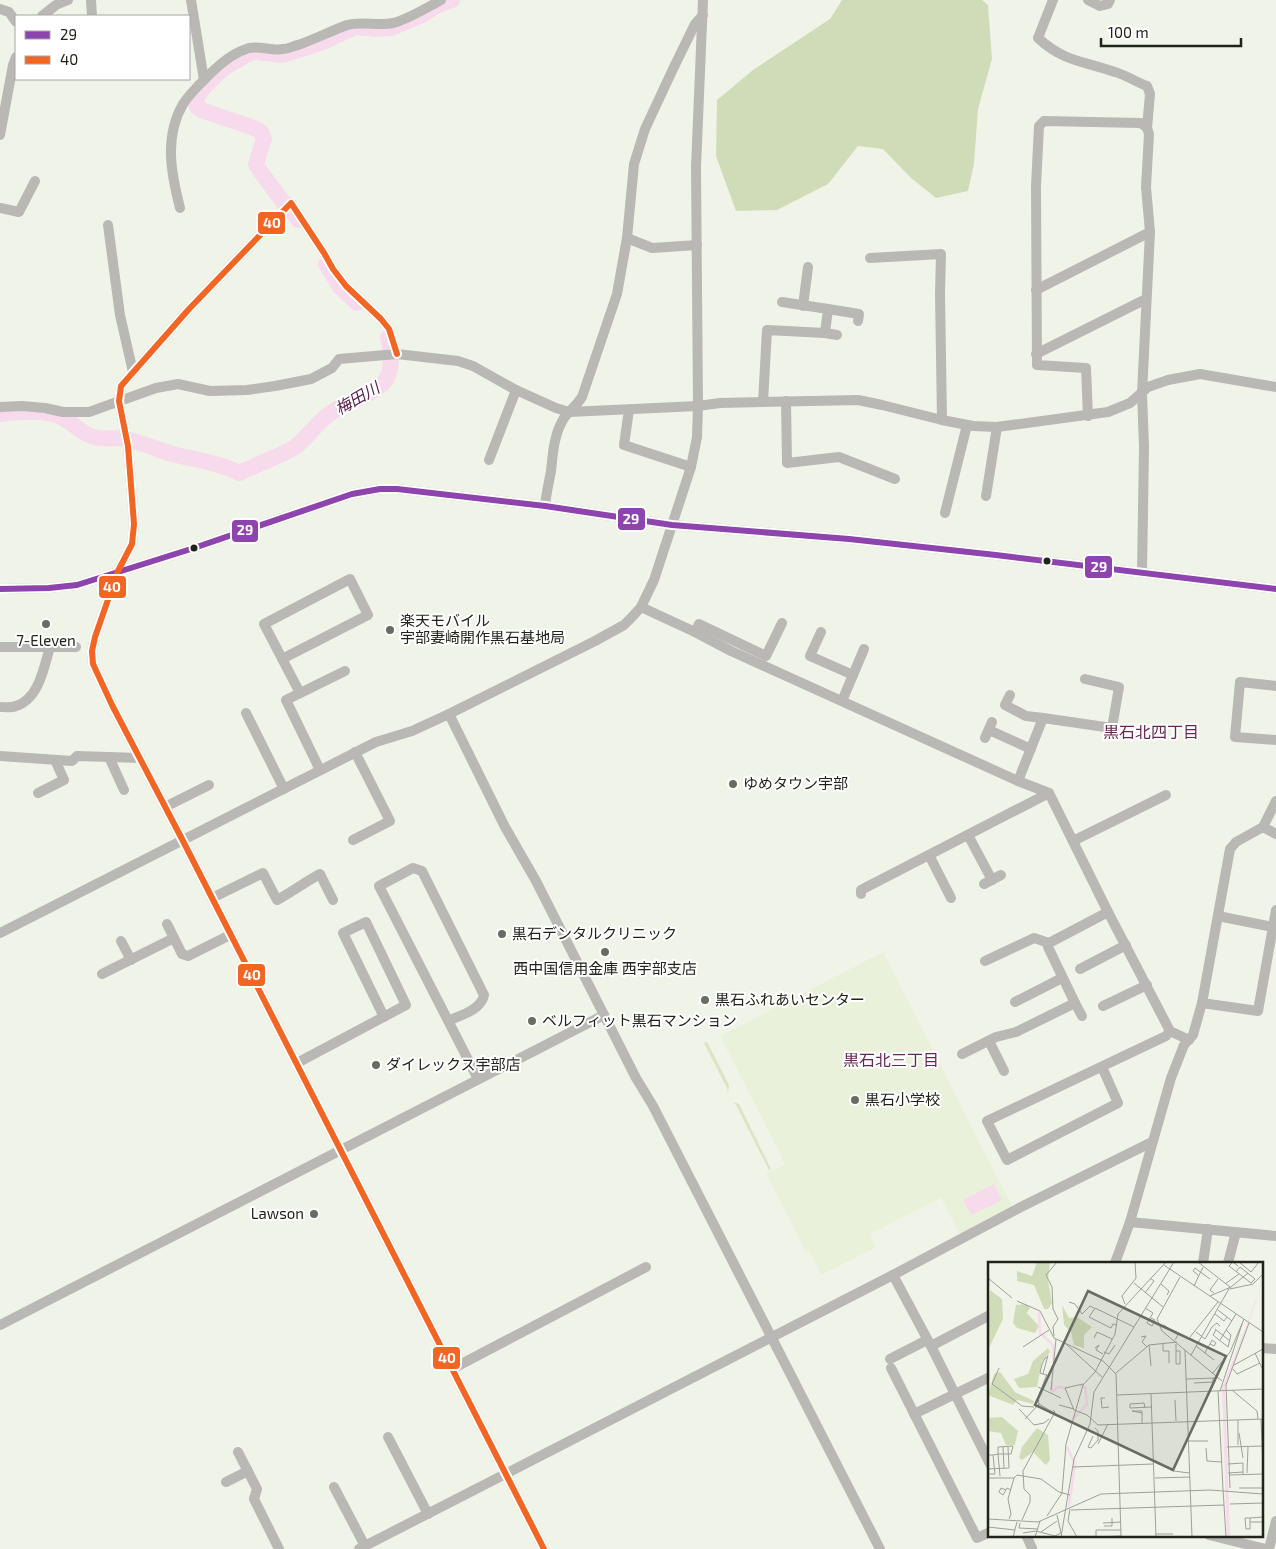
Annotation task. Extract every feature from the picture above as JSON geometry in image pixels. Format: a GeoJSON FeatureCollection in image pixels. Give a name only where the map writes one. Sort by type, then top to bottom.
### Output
{"type":"FeatureCollection","features":[{"type":"Feature","properties":{"kind":"street"},"geometry":{"type":"LineString","coordinates":[[43,15],[56,5],[68,0]]}},
{"type":"Feature","properties":{"kind":"street"},"geometry":{"type":"LineString","coordinates":[[91,0],[92,15]]}},
{"type":"Feature","properties":{"kind":"street"},"geometry":{"type":"LineString","coordinates":[[191,0],[204,80]]}},
{"type":"Feature","properties":{"kind":"street"},"geometry":{"type":"LineString","coordinates":[[180,208],[171,170],[171,141],[175,123],[183,104],[204,80],[225,61],[247,49],[260,47],[283,50],[358,23],[394,23],[424,10],[441,0]]}},
{"type":"Feature","properties":{"kind":"street"},"geometry":{"type":"LineString","coordinates":[[0,933],[376,742],[412,731],[449,714],[615,630],[624,625],[641,607],[654,580],[691,467],[697,437],[696,167],[702,0]]}},
{"type":"Feature","properties":{"kind":"street"},"geometry":{"type":"LineString","coordinates":[[1053,0],[1038,38],[1047,47],[1066,57],[1117,72],[1147,86],[1150,94],[1147,128],[1146,188],[1150,232],[1142,393],[1144,447],[1142,573]]}},
{"type":"Feature","properties":{"kind":"street"},"geometry":{"type":"LineString","coordinates":[[1088,0],[1100,6],[1108,4],[1110,0]]}},
{"type":"Feature","properties":{"kind":"street"},"geometry":{"type":"LineString","coordinates":[[0,9],[9,12],[15,21]]}},
{"type":"Feature","properties":{"kind":"street"},"geometry":{"type":"LineString","coordinates":[[545,506],[551,472],[552,449],[565,417],[582,397],[617,294],[627,238],[634,164],[645,129],[684,45],[702,15]]}},
{"type":"Feature","properties":{"kind":"street"},"geometry":{"type":"LineString","coordinates":[[0,135],[15,60]]}},
{"type":"Feature","properties":{"kind":"street"},"geometry":{"type":"LineString","coordinates":[[1088,416],[1086,368],[1037,365],[1036,186],[1039,126],[1044,121],[1141,123],[1147,128]]}},
{"type":"Feature","properties":{"kind":"street"},"geometry":{"type":"LineString","coordinates":[[0,208],[19,212],[35,181]]}},
{"type":"Feature","properties":{"kind":"street"},"geometry":{"type":"LineString","coordinates":[[392,354],[389,329],[346,286],[324,253],[288,206],[189,309],[121,386],[119,401],[127,441],[134,524],[132,544],[118,571],[95,637],[92,651],[93,664],[544,1549]]}},
{"type":"Feature","properties":{"kind":"street"},"geometry":{"type":"LineString","coordinates":[[108,225],[120,315],[133,372]]}},
{"type":"Feature","properties":{"kind":"street"},"geometry":{"type":"LineString","coordinates":[[1036,290],[1150,232]]}},
{"type":"Feature","properties":{"kind":"street"},"geometry":{"type":"LineString","coordinates":[[627,238],[652,248],[697,245]]}},
{"type":"Feature","properties":{"kind":"street"},"geometry":{"type":"LineString","coordinates":[[870,258],[941,254],[942,420]]}},
{"type":"Feature","properties":{"kind":"street"},"geometry":{"type":"LineString","coordinates":[[802,306],[808,267]]}},
{"type":"Feature","properties":{"kind":"street"},"geometry":{"type":"LineString","coordinates":[[1036,354],[1146,299]]}},
{"type":"Feature","properties":{"kind":"street"},"geometry":{"type":"LineString","coordinates":[[782,302],[859,314],[858,321]]}},
{"type":"Feature","properties":{"kind":"street"},"geometry":{"type":"LineString","coordinates":[[826,334],[828,309]]}},
{"type":"Feature","properties":{"kind":"street"},"geometry":{"type":"LineString","coordinates":[[763,402],[767,330],[836,334]]}},
{"type":"Feature","properties":{"kind":"street"},"geometry":{"type":"LineString","coordinates":[[0,407],[22,406],[63,412],[89,412],[156,388],[178,384],[210,391],[247,390],[275,386],[311,379],[332,368],[339,359],[392,354],[458,361],[473,366],[516,390],[556,408],[570,412],[698,406],[720,403],[858,400],[967,425],[997,427],[1108,412],[1130,403],[1148,388],[1168,380],[1200,374],[1276,387]]}},
{"type":"Feature","properties":{"kind":"street"},"geometry":{"type":"LineString","coordinates":[[490,460],[516,390]]}},
{"type":"Feature","properties":{"kind":"street"},"geometry":{"type":"LineString","coordinates":[[786,401],[787,463],[838,457],[895,479]]}},
{"type":"Feature","properties":{"kind":"street"},"geometry":{"type":"LineString","coordinates":[[629,410],[624,445],[691,467]]}},
{"type":"Feature","properties":{"kind":"street"},"geometry":{"type":"LineString","coordinates":[[945,513],[967,425]]}},
{"type":"Feature","properties":{"kind":"street"},"geometry":{"type":"LineString","coordinates":[[986,496],[997,427]]}},
{"type":"Feature","properties":{"kind":"street"},"geometry":{"type":"LineString","coordinates":[[0,589],[71,586],[191,549],[352,494],[380,489],[397,489],[545,506],[672,525],[850,539],[1276,589]]}},
{"type":"Feature","properties":{"kind":"street"},"geometry":{"type":"LineString","coordinates":[[282,659],[368,615],[350,580],[264,624],[282,659],[300,693]]}},
{"type":"Feature","properties":{"kind":"street"},"geometry":{"type":"LineString","coordinates":[[641,607],[731,651],[1018,781],[1049,793],[1170,1031],[1189,1040]]}},
{"type":"Feature","properties":{"kind":"street"},"geometry":{"type":"LineString","coordinates":[[695,632],[700,624],[766,656],[782,623]]}},
{"type":"Feature","properties":{"kind":"street"},"geometry":{"type":"LineString","coordinates":[[821,632],[810,656],[853,675]]}},
{"type":"Feature","properties":{"kind":"street"},"geometry":{"type":"LineString","coordinates":[[0,647],[76,647]]}},
{"type":"Feature","properties":{"kind":"street"},"geometry":{"type":"LineString","coordinates":[[0,707],[14,707],[22,704],[32,696],[39,682],[50,647]]}},
{"type":"Feature","properties":{"kind":"street"},"geometry":{"type":"LineString","coordinates":[[842,701],[864,649]]}},
{"type":"Feature","properties":{"kind":"street"},"geometry":{"type":"LineString","coordinates":[[320,770],[286,700],[345,671]]}},
{"type":"Feature","properties":{"kind":"street"},"geometry":{"type":"LineString","coordinates":[[1010,695],[1005,705],[1026,716],[1112,728],[1118,687],[1085,679]]}},
{"type":"Feature","properties":{"kind":"street"},"geometry":{"type":"LineString","coordinates":[[1276,686],[1240,682],[1236,737],[1276,740]]}},
{"type":"Feature","properties":{"kind":"street"},"geometry":{"type":"LineString","coordinates":[[246,713],[284,789]]}},
{"type":"Feature","properties":{"kind":"street"},"geometry":{"type":"LineString","coordinates":[[449,714],[505,827],[536,881],[636,1078],[653,1106],[880,1549]]}},
{"type":"Feature","properties":{"kind":"street"},"geometry":{"type":"LineString","coordinates":[[1018,781],[1043,718]]}},
{"type":"Feature","properties":{"kind":"street"},"geometry":{"type":"LineString","coordinates":[[988,730],[1031,749]]}},
{"type":"Feature","properties":{"kind":"street"},"geometry":{"type":"LineString","coordinates":[[353,840],[390,822],[356,752]]}},
{"type":"Feature","properties":{"kind":"street"},"geometry":{"type":"LineString","coordinates":[[0,756],[72,761],[77,756],[140,758]]}},
{"type":"Feature","properties":{"kind":"street"},"geometry":{"type":"LineString","coordinates":[[109,757],[124,790]]}},
{"type":"Feature","properties":{"kind":"street"},"geometry":{"type":"LineString","coordinates":[[38,793],[64,780],[55,760]]}},
{"type":"Feature","properties":{"kind":"street"},"geometry":{"type":"LineString","coordinates":[[165,807],[209,784]]}},
{"type":"Feature","properties":{"kind":"street"},"geometry":{"type":"LineString","coordinates":[[860,894],[861,890],[1049,793]]}},
{"type":"Feature","properties":{"kind":"street"},"geometry":{"type":"LineString","coordinates":[[1073,841],[1166,795]]}},
{"type":"Feature","properties":{"kind":"street"},"geometry":{"type":"LineString","coordinates":[[1115,1262],[1130,1222],[1171,1078],[1184,1045],[1193,1035],[1202,1003],[1230,849],[1236,842],[1263,827],[1276,801]]}},
{"type":"Feature","properties":{"kind":"street"},"geometry":{"type":"LineString","coordinates":[[1263,827],[1276,834]]}},
{"type":"Feature","properties":{"kind":"street"},"geometry":{"type":"LineString","coordinates":[[968,835],[993,880]]}},
{"type":"Feature","properties":{"kind":"street"},"geometry":{"type":"LineString","coordinates":[[929,855],[951,898]]}},
{"type":"Feature","properties":{"kind":"street"},"geometry":{"type":"LineString","coordinates":[[448,1021],[477,1007],[483,1002],[484,995],[422,871],[413,868],[379,886],[448,1021],[478,1079]]}},
{"type":"Feature","properties":{"kind":"street"},"geometry":{"type":"LineString","coordinates":[[212,898],[263,873],[277,900],[320,874],[333,900]]}},
{"type":"Feature","properties":{"kind":"street"},"geometry":{"type":"LineString","coordinates":[[1202,1003],[1258,1011],[1276,910]]}},
{"type":"Feature","properties":{"kind":"street"},"geometry":{"type":"LineString","coordinates":[[985,962],[1034,938],[1049,943],[1108,912]]}},
{"type":"Feature","properties":{"kind":"street"},"geometry":{"type":"LineString","coordinates":[[1218,916],[1273,927]]}},
{"type":"Feature","properties":{"kind":"street"},"geometry":{"type":"LineString","coordinates":[[297,1063],[384,1017],[406,1005],[366,922],[343,933],[384,1017]]}},
{"type":"Feature","properties":{"kind":"street"},"geometry":{"type":"LineString","coordinates":[[167,924],[182,954],[188,956],[230,934]]}},
{"type":"Feature","properties":{"kind":"street"},"geometry":{"type":"LineString","coordinates":[[102,974],[174,938]]}},
{"type":"Feature","properties":{"kind":"street"},"geometry":{"type":"LineString","coordinates":[[121,941],[131,960]]}},
{"type":"Feature","properties":{"kind":"street"},"geometry":{"type":"LineString","coordinates":[[1049,943],[1048,947],[1062,978],[1082,1016]]}},
{"type":"Feature","properties":{"kind":"street"},"geometry":{"type":"LineString","coordinates":[[1080,968],[1126,945]]}},
{"type":"Feature","properties":{"kind":"street"},"geometry":{"type":"LineString","coordinates":[[1015,1002],[1062,978]]}},
{"type":"Feature","properties":{"kind":"street"},"geometry":{"type":"LineString","coordinates":[[1103,1006],[1147,985]]}},
{"type":"Feature","properties":{"kind":"street"},"geometry":{"type":"LineString","coordinates":[[962,1054],[996,1037],[1016,1032],[1076,1003]]}},
{"type":"Feature","properties":{"kind":"street"},"geometry":{"type":"LineString","coordinates":[[0,1325],[604,1015]]}},
{"type":"Feature","properties":{"kind":"street"},"geometry":{"type":"LineString","coordinates":[[1102,1067],[1118,1103],[1007,1160],[987,1121],[1166,1036],[1170,1031]]}},
{"type":"Feature","properties":{"kind":"street"},"geometry":{"type":"LineString","coordinates":[[989,1041],[1004,1071]]}},
{"type":"Feature","properties":{"kind":"street"},"geometry":{"type":"LineString","coordinates":[[334,1487],[362,1547],[894,1275],[1021,1207],[1152,1142]]}},
{"type":"Feature","properties":{"kind":"street"},"geometry":{"type":"LineString","coordinates":[[1130,1222],[1276,1236]]}},
{"type":"Feature","properties":{"kind":"street"},"geometry":{"type":"LineString","coordinates":[[1203,1262],[1208,1229]]}},
{"type":"Feature","properties":{"kind":"street"},"geometry":{"type":"LineString","coordinates":[[1228,1262],[1236,1232]]}},
{"type":"Feature","properties":{"kind":"street"},"geometry":{"type":"LineString","coordinates":[[452,1369],[646,1267]]}},
{"type":"Feature","properties":{"kind":"street"},"geometry":{"type":"LineString","coordinates":[[894,1275],[988,1460]]}},
{"type":"Feature","properties":{"kind":"street"},"geometry":{"type":"LineString","coordinates":[[988,1316],[891,1363],[914,1414],[978,1538],[988,1533]]}},
{"type":"Feature","properties":{"kind":"street"},"geometry":{"type":"LineString","coordinates":[[914,1414],[988,1378]]}},
{"type":"Feature","properties":{"kind":"street"},"geometry":{"type":"LineString","coordinates":[[388,1437],[428,1514]]}},
{"type":"Feature","properties":{"kind":"street"},"geometry":{"type":"LineString","coordinates":[[238,1452],[257,1489],[254,1499],[280,1549]]}},
{"type":"Feature","properties":{"kind":"street"},"geometry":{"type":"LineString","coordinates":[[226,1482],[248,1471]]}},
{"type":"Feature","properties":{"kind":"street"},"geometry":{"type":"LineString","coordinates":[[1213,1536],[1268,1549],[1276,1521]]}},
{"type":"Feature","properties":{"kind":"street"},"geometry":{"type":"LineString","coordinates":[[1026,1536],[1032,1548]]}},
{"type":"Feature","properties":{"kind":"street"},"geometry":{"type":"LineString","coordinates":[[1032,1548],[1036,1536]]}},
{"type":"Feature","properties":{"kind":"shaded area"},"geometry":{"type":"Polygon","coordinates":[[[842,0],[982,0],[988,5],[992,59],[978,109],[974,164],[968,191],[936,198],[911,178],[883,149],[858,146],[828,184],[777,210],[736,211],[716,156],[717,100],[753,70],[830,19],[842,0]]]}},
{"type":"Feature","properties":{"kind":"shaded area","name":"黒石小学校"},"geometry":{"type":"Polygon","coordinates":[[[883,952],[1013,1208],[960,1236],[941,1198],[870,1234],[876,1247],[821,1275],[809,1251],[806,1252],[766,1174],[785,1164],[720,1036],[883,952]]]}},
{"type":"Feature","properties":{"kind":"shaded area"},"geometry":{"type":"Polygon","coordinates":[[[707,1042],[729,1085],[728,1093],[704,1043],[707,1042]]]}},
{"type":"Feature","properties":{"kind":"shaded area"},"geometry":{"type":"Polygon","coordinates":[[[733,1102],[739,1104],[771,1169],[769,1170],[733,1102]]]}},
{"type":"Feature","properties":{"kind":"shaded area"},"geometry":{"type":"Polygon","coordinates":[[[994,1184],[1002,1200],[971,1215],[963,1200],[994,1184]]]}},
{"type":"Feature","properties":{"kind":"waterway","name":"梅田川"},"geometry":{"type":"LineString","coordinates":[[298,220],[256,164],[264,139],[261,132],[197,107],[195,101],[203,88],[224,68],[248,54],[256,52],[282,55],[323,42],[355,27],[391,28],[452,0]]}},
{"type":"Feature","properties":{"kind":"waterway","name":"梅田川"},"geometry":{"type":"LineString","coordinates":[[326,264],[340,287],[357,303]]}},
{"type":"Feature","properties":{"kind":"waterway","name":"梅田川"},"geometry":{"type":"LineString","coordinates":[[0,414],[15,412],[54,414],[94,437],[131,440],[172,454],[223,466],[239,473],[295,447],[334,410],[372,392],[384,382],[389,373],[391,361],[388,338]]}},
{"type":"Feature","properties":{"kind":"transit line","name":"40"},"geometry":{"type":"LineString","coordinates":[[397,354],[389,329],[346,286],[291,203],[189,309],[121,386],[119,401],[128,446],[134,524],[132,544],[118,571],[95,637],[92,651],[93,664],[112,705],[544,1549]]}},
{"type":"Feature","properties":{"kind":"transit line","name":"29"},"geometry":{"type":"LineString","coordinates":[[0,589],[49,588],[77,585],[191,549],[352,494],[380,489],[397,489],[545,506],[672,525],[849,539],[1276,589]]}},
{"type":"Feature","properties":{"kind":"place","name":"7-Eleven"},"geometry":{"type":"Point","coordinates":[46,624]}},
{"type":"Feature","properties":{"kind":"place","name":"楽天モバイル 宇部妻崎開作黒石基地局"},"geometry":{"type":"Point","coordinates":[390,630]}},
{"type":"Feature","properties":{"kind":"place","name":"ゆめタウン宇部"},"geometry":{"type":"Point","coordinates":[733,784]}},
{"type":"Feature","properties":{"kind":"place","name":"黒石デンタルクリニック"},"geometry":{"type":"Point","coordinates":[502,934]}},
{"type":"Feature","properties":{"kind":"place","name":"西中国信用金庫 西宇部支店"},"geometry":{"type":"Point","coordinates":[605,952]}},
{"type":"Feature","properties":{"kind":"place","name":"黒石ふれあいセンター"},"geometry":{"type":"Point","coordinates":[705,1000]}},
{"type":"Feature","properties":{"kind":"place","name":"ベルフィット黒石マンション"},"geometry":{"type":"Point","coordinates":[532,1021]}},
{"type":"Feature","properties":{"kind":"place","name":"ダイレックス宇部店"},"geometry":{"type":"Point","coordinates":[376,1065]}},
{"type":"Feature","properties":{"kind":"place","name":"黒石小学校"},"geometry":{"type":"Point","coordinates":[855,1100]}},
{"type":"Feature","properties":{"kind":"place","name":"Lawson"},"geometry":{"type":"Point","coordinates":[314,1214]}},
{"type":"Feature","properties":{"kind":"district","name":"黒石北四丁目"},"geometry":{"type":"Point","coordinates":[1151,732]}},
{"type":"Feature","properties":{"kind":"district","name":"黒石北三丁目"},"geometry":{"type":"Point","coordinates":[891,1060]}}]}
